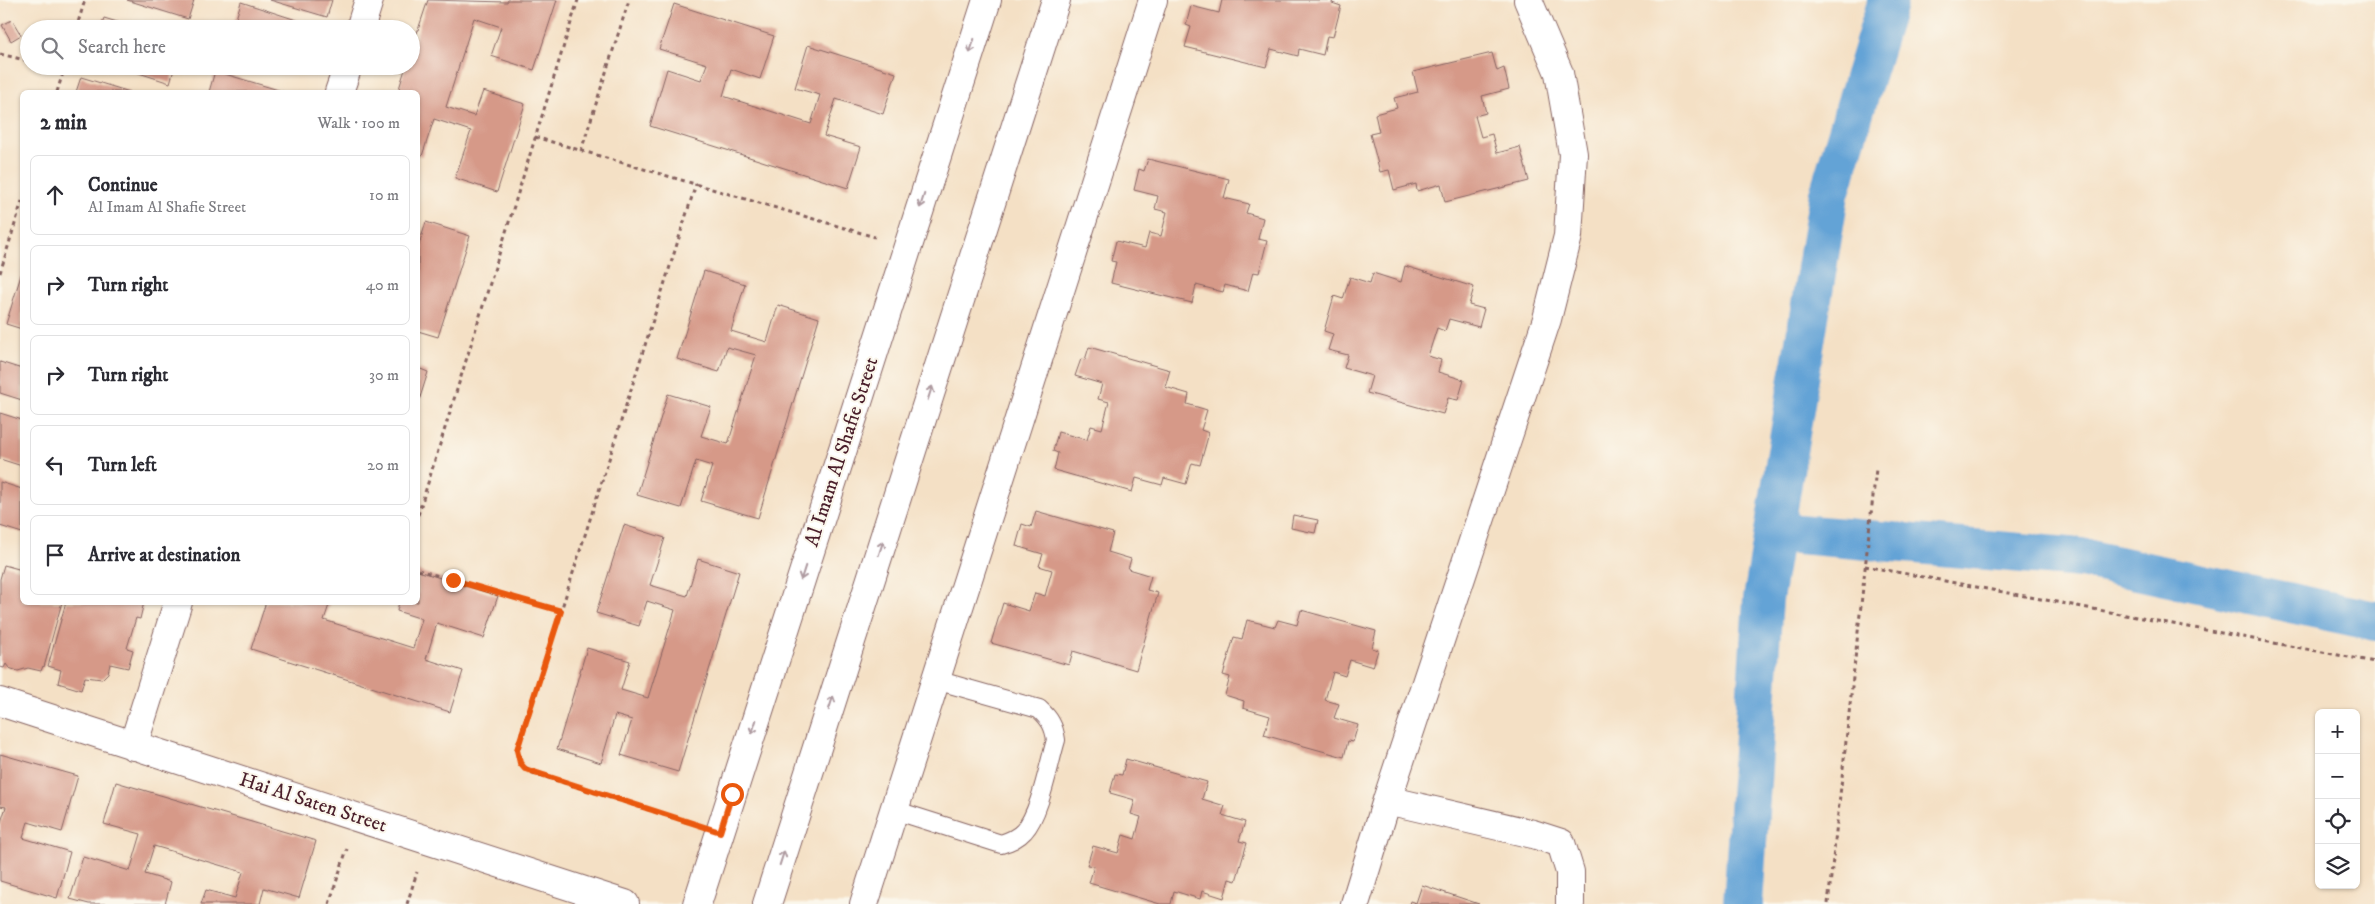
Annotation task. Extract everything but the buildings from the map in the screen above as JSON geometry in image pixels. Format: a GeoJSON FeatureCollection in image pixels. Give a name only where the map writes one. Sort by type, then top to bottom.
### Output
{"type":"FeatureCollection","features":[{"type":"Feature","properties":{"kind":"street"},"geometry":{"type":"LineString","coordinates":[[363,20],[369,0]]}},
{"type":"Feature","properties":{"kind":"street","name":"Al Imam Al Shafie Street"},"geometry":{"type":"LineString","coordinates":[[697,904],[987,0]]}},
{"type":"Feature","properties":{"kind":"street"},"geometry":{"type":"LineString","coordinates":[[767,904],[1056,0]]}},
{"type":"Feature","properties":{"kind":"street"},"geometry":{"type":"LineString","coordinates":[[864,904],[1153,0]]}},
{"type":"Feature","properties":{"kind":"street"},"geometry":{"type":"LineString","coordinates":[[1355,904],[1387,800],[1547,319],[1568,236],[1573,154],[1570,136],[1559,73],[1528,0]]}},
{"type":"Feature","properties":{"kind":"street"},"geometry":{"type":"LineString","coordinates":[[340,90],[345,75]]}},
{"type":"Feature","properties":{"kind":"street"},"geometry":{"type":"LineString","coordinates":[[132,746],[177,605]]}},
{"type":"Feature","properties":{"kind":"street","name":"Hai Al Saten Street"},"geometry":{"type":"LineString","coordinates":[[0,702],[625,904]]}},
{"type":"Feature","properties":{"kind":"street"},"geometry":{"type":"LineString","coordinates":[[1387,800],[1533,834],[1561,843],[1570,872],[1570,904]]}},
{"type":"Feature","properties":{"kind":"lane"},"geometry":{"type":"LineString","coordinates":[[894,810],[1001,844],[1015,839],[1025,830],[1033,818],[1056,740],[1055,728],[1049,718],[1039,709],[936,680]]}},
{"type":"Feature","properties":{"kind":"path"},"geometry":{"type":"LineString","coordinates":[[79,20],[85,0]]}},
{"type":"Feature","properties":{"kind":"path"},"geometry":{"type":"LineString","coordinates":[[420,509],[578,0]]}},
{"type":"Feature","properties":{"kind":"path"},"geometry":{"type":"LineString","coordinates":[[581,150],[629,0]]}},
{"type":"Feature","properties":{"kind":"path"},"geometry":{"type":"LineString","coordinates":[[0,54],[20,59]]}},
{"type":"Feature","properties":{"kind":"path"},"geometry":{"type":"LineString","coordinates":[[57,90],[62,75]]}},
{"type":"Feature","properties":{"kind":"path"},"geometry":{"type":"LineString","coordinates":[[535,137],[908,246]]}},
{"type":"Feature","properties":{"kind":"path"},"geometry":{"type":"LineString","coordinates":[[696,184],[517,750],[520,763],[531,772],[720,832]]}},
{"type":"Feature","properties":{"kind":"path"},"geometry":{"type":"LineString","coordinates":[[0,273],[20,208]]}},
{"type":"Feature","properties":{"kind":"path"},"geometry":{"type":"LineString","coordinates":[[1828,904],[1876,470]]}},
{"type":"Feature","properties":{"kind":"path"},"geometry":{"type":"LineString","coordinates":[[1865,566],[2375,662]]}},
{"type":"Feature","properties":{"kind":"path"},"geometry":{"type":"LineString","coordinates":[[420,571],[561,611]]}},
{"type":"Feature","properties":{"kind":"path"},"geometry":{"type":"LineString","coordinates":[[329,904],[357,818]]}},
{"type":"Feature","properties":{"kind":"waterway"},"geometry":{"type":"LineString","coordinates":[[1743,904],[1763,599],[1829,194],[1888,0]]}},
{"type":"Feature","properties":{"kind":"waterway"},"geometry":{"type":"LineString","coordinates":[[1774,532],[2081,558],[2375,621]]}},
{"type":"Feature","properties":{"kind":"route"},"geometry":{"type":"LineString","coordinates":[[453,580],[561,611],[517,750],[520,763],[525,769],[720,832],[732,794]]}}]}
